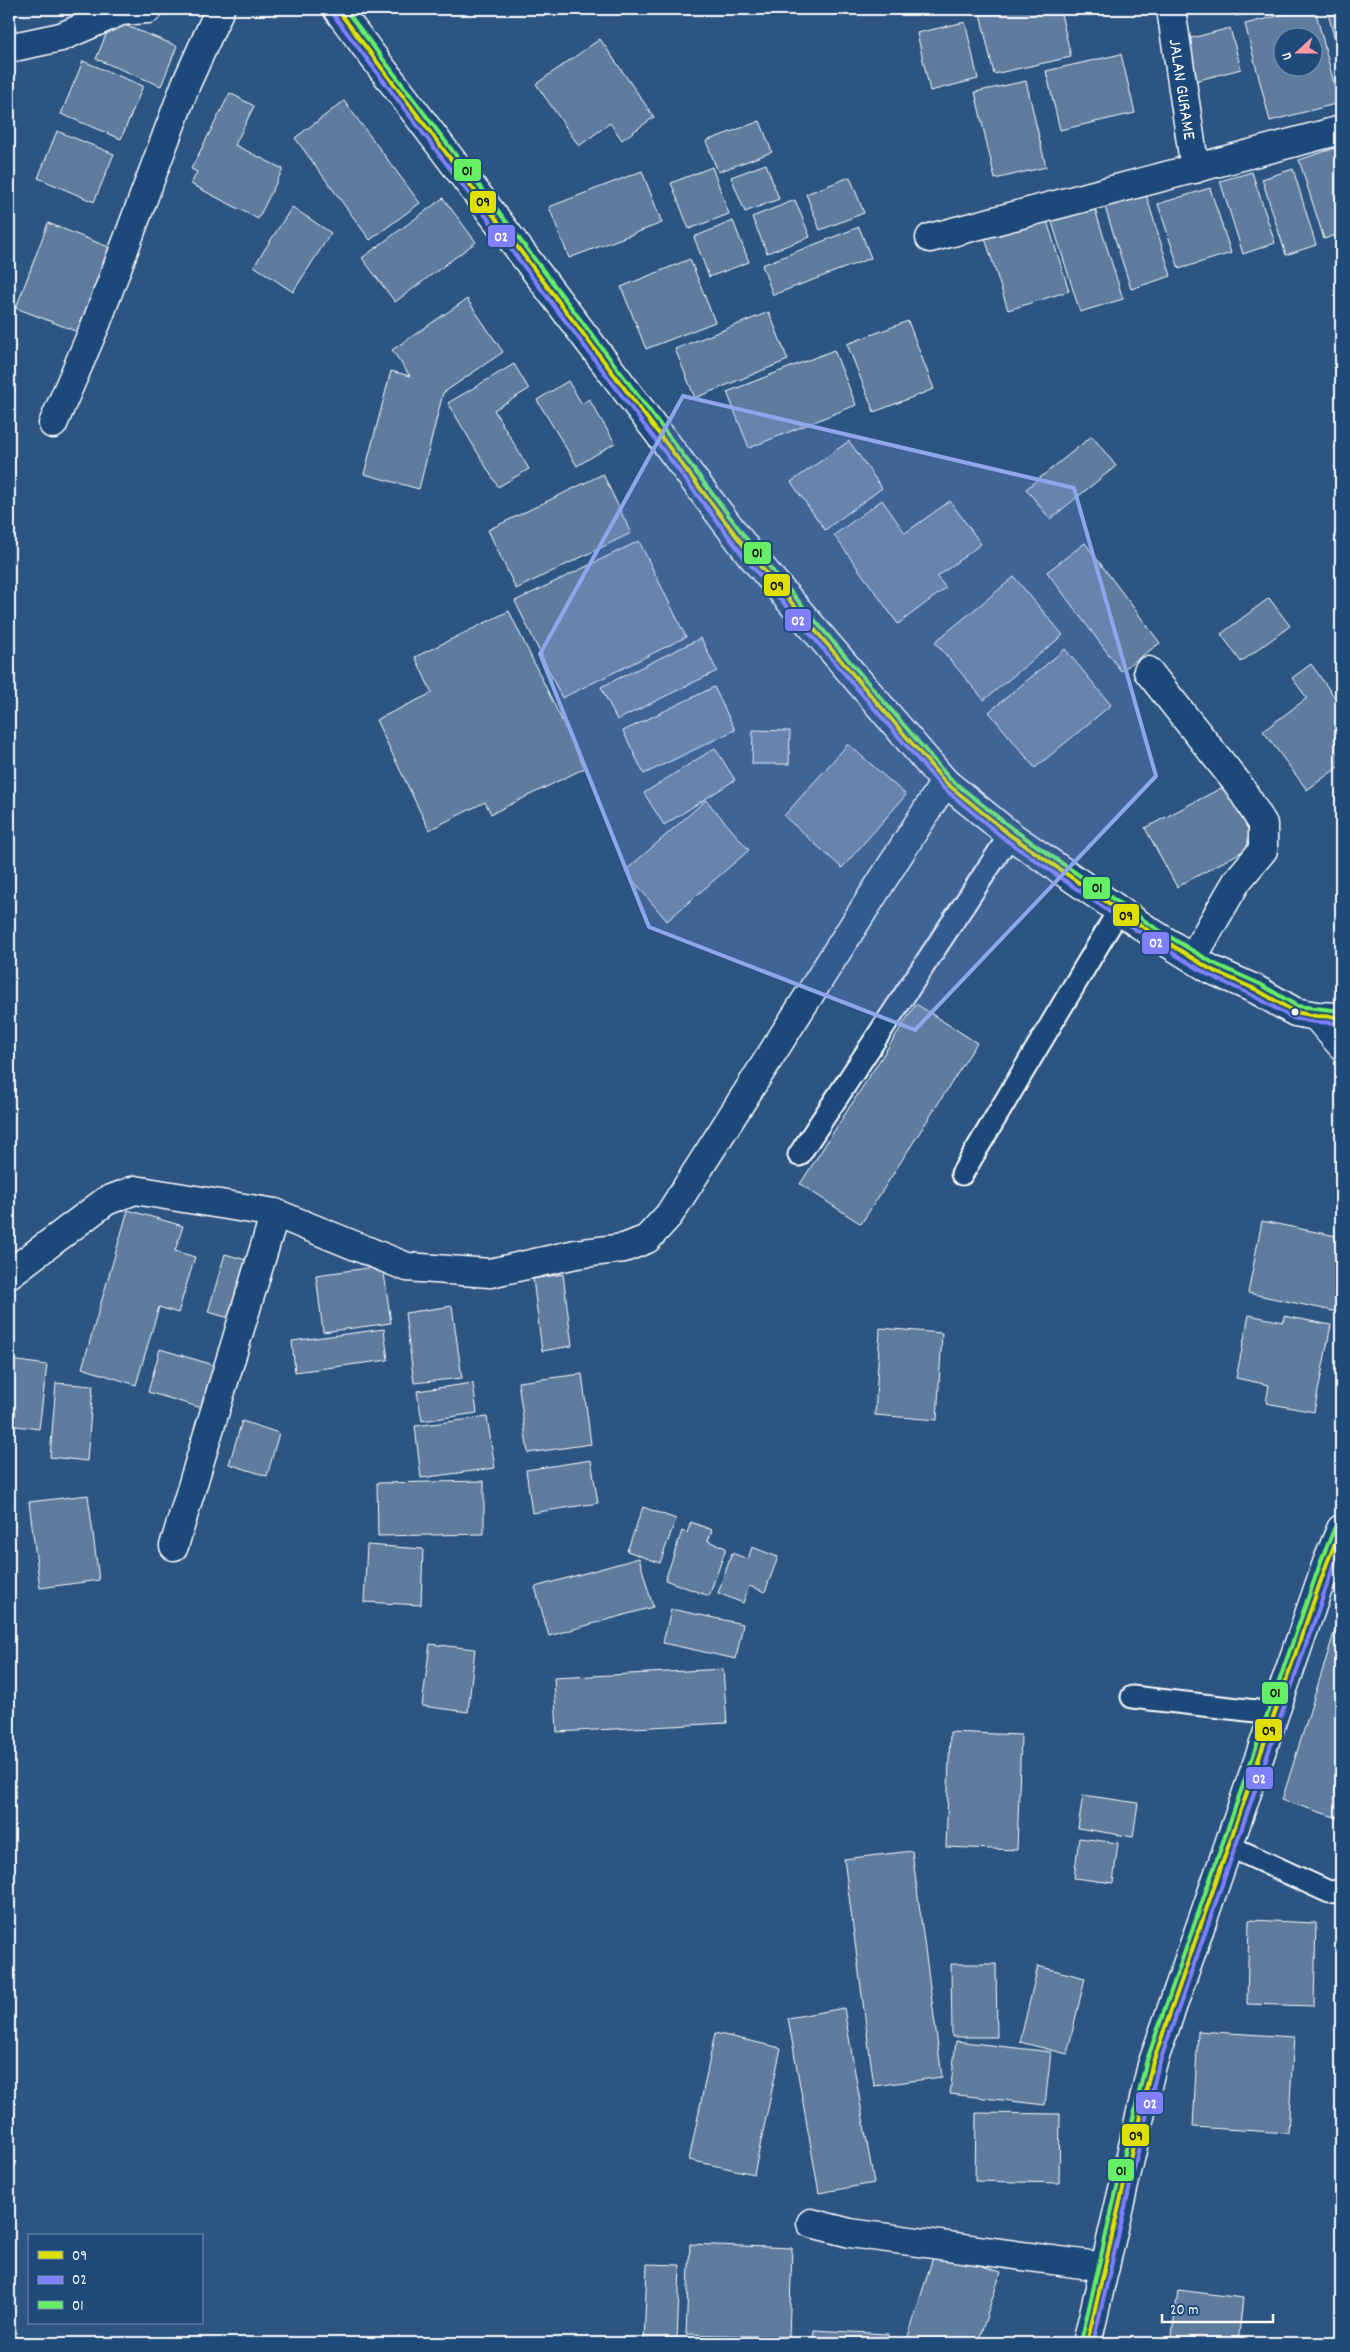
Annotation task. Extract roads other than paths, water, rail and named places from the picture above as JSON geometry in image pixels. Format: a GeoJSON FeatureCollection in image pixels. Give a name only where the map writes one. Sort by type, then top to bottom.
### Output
{"type":"FeatureCollection","features":[{"type":"Feature","properties":{"kind":"main road"},"geometry":{"type":"LineString","coordinates":[[9,48],[61,37],[121,11],[148,9]]}},
{"type":"Feature","properties":{"kind":"main road"},"geometry":{"type":"LineString","coordinates":[[53,424],[96,324],[186,84],[220,9]]}},
{"type":"Feature","properties":{"kind":"main road"},"geometry":{"type":"LineString","coordinates":[[337,9],[750,554],[945,782],[1010,835],[1149,931],[1210,969],[1258,990],[1295,1012],[1328,1017],[1341,1045]]}},
{"type":"Feature","properties":{"kind":"main road","name":"JALAN GURAME"},"geometry":{"type":"LineString","coordinates":[[1171,9],[1195,169]]}},
{"type":"Feature","properties":{"kind":"main road"},"geometry":{"type":"LineString","coordinates":[[930,238],[1341,130]]}},
{"type":"Feature","properties":{"kind":"main road"},"geometry":{"type":"LineString","coordinates":[[1148,671],[1238,784],[1263,824],[1263,850],[1237,881],[1193,957]]}},
{"type":"Feature","properties":{"kind":"main road"},"geometry":{"type":"LineString","coordinates":[[10,1270],[106,1201],[135,1190],[275,1213],[407,1267],[490,1273],[576,1254],[624,1248],[647,1240],[669,1214],[945,782]]}},
{"type":"Feature","properties":{"kind":"main road"},"geometry":{"type":"LineString","coordinates":[[174,1546],[275,1213]]}},
{"type":"Feature","properties":{"kind":"main road"},"geometry":{"type":"LineString","coordinates":[[1087,2343],[1152,2065],[1227,1845],[1327,1563],[1341,1529]]}},
{"type":"Feature","properties":{"kind":"main road"},"geometry":{"type":"LineString","coordinates":[[811,2223],[850,2233],[1104,2267]]}},
{"type":"Feature","properties":{"kind":"lane"},"geometry":{"type":"LineString","coordinates":[[799,1155],[1010,835]]}},
{"type":"Feature","properties":{"kind":"lane"},"geometry":{"type":"LineString","coordinates":[[962,1174],[1119,910]]}},
{"type":"Feature","properties":{"kind":"lane"},"geometry":{"type":"LineString","coordinates":[[1132,1697],[1274,1713]]}},
{"type":"Feature","properties":{"kind":"lane"},"geometry":{"type":"LineString","coordinates":[[1227,1845],[1329,1892],[1341,1891]]}}]}
